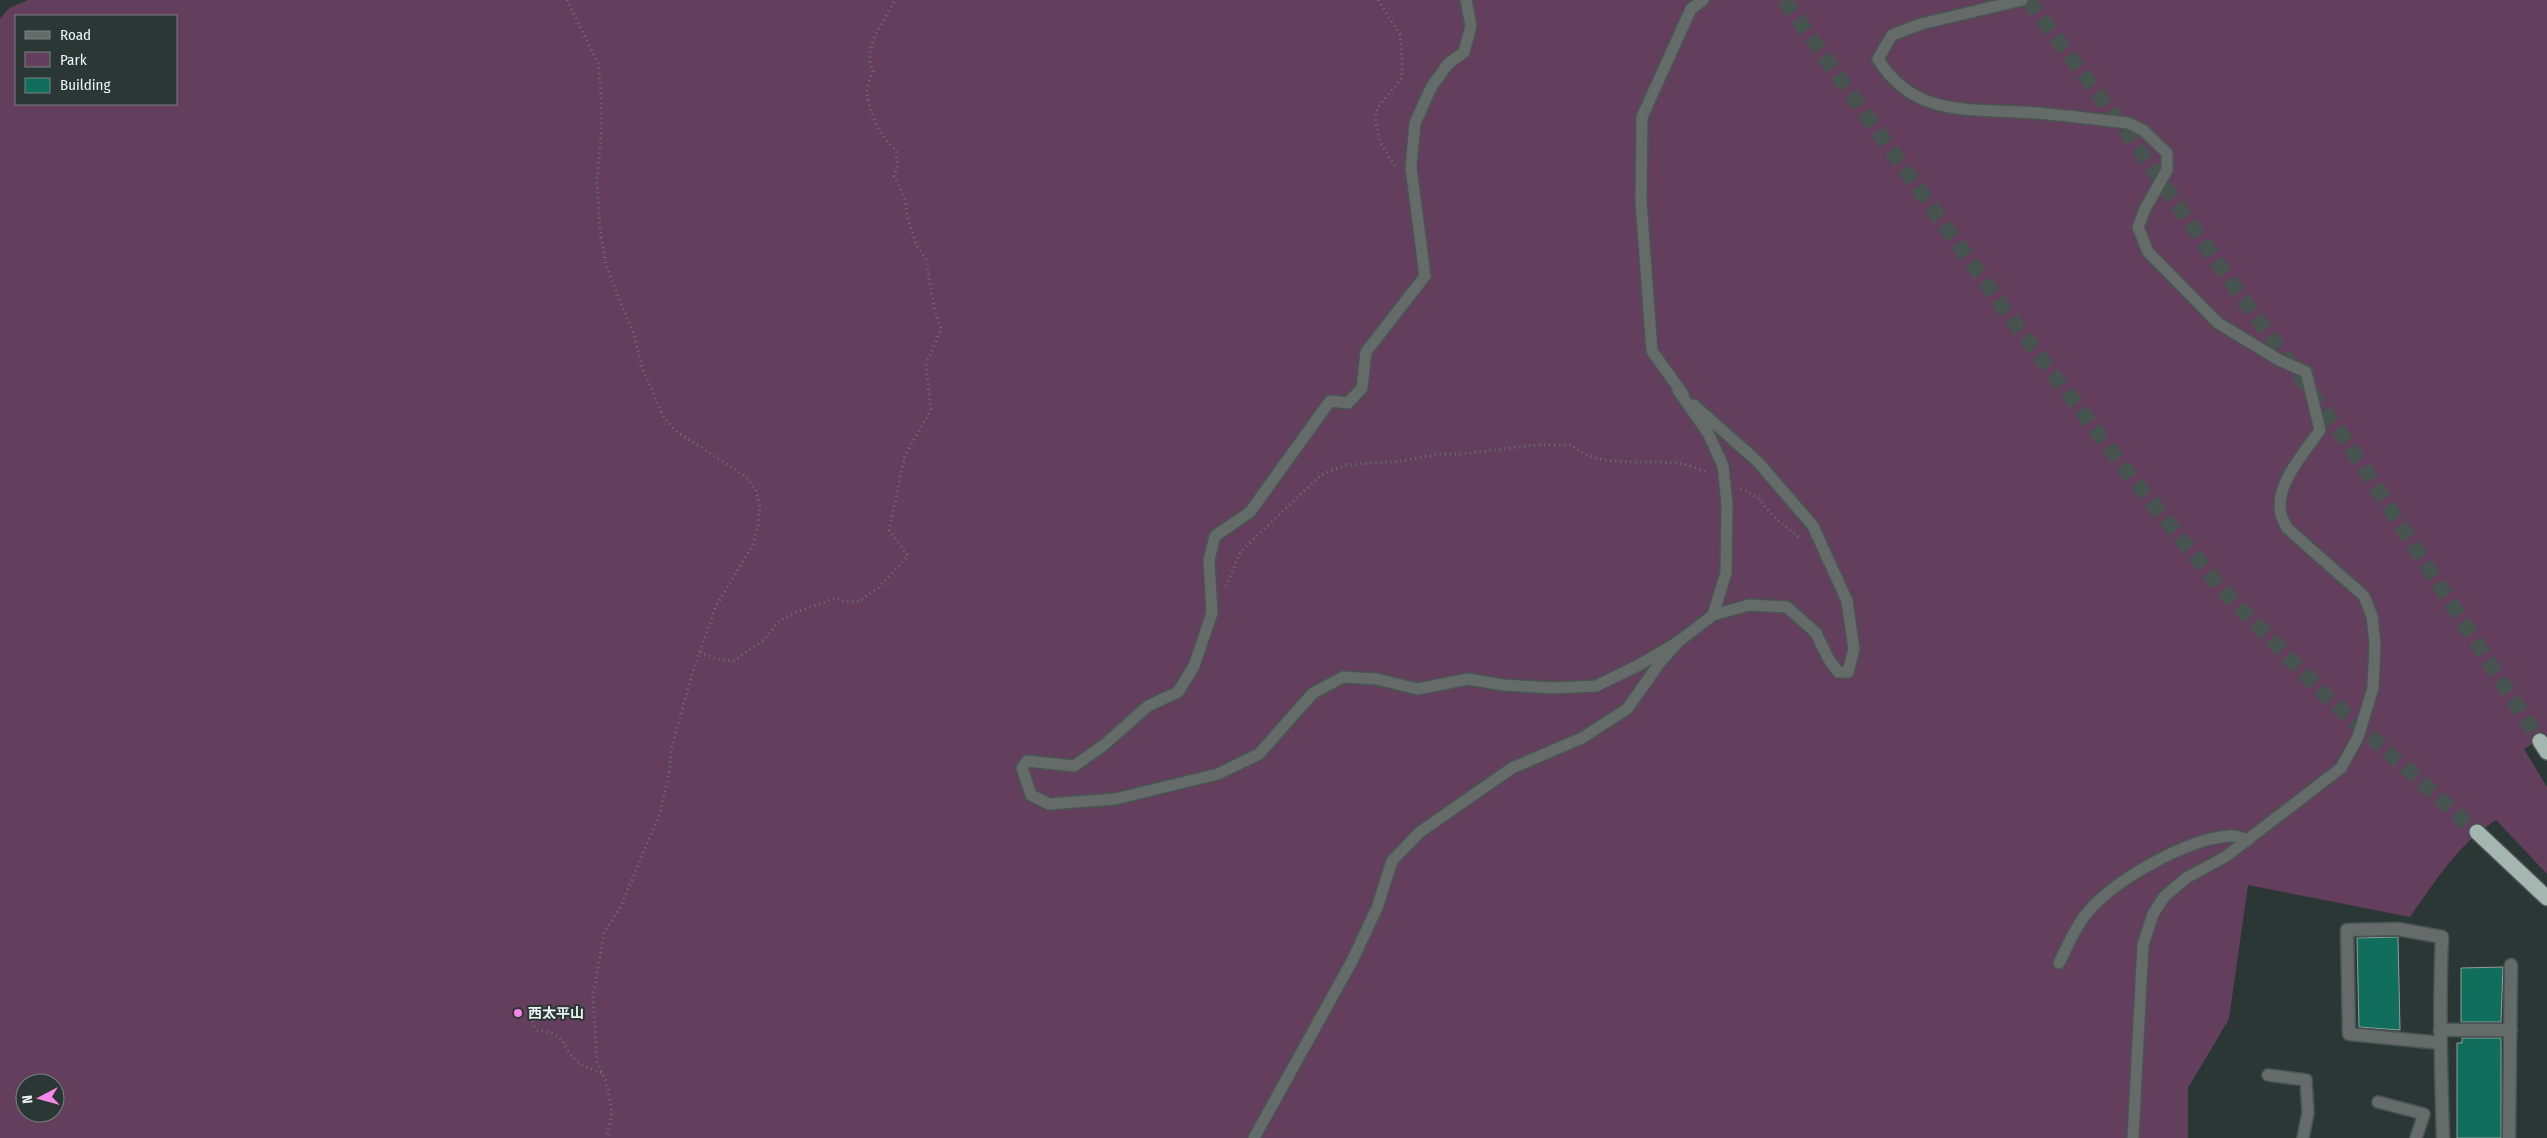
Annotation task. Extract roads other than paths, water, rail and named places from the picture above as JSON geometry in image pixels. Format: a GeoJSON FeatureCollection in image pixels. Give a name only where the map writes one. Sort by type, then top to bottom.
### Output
{"type":"FeatureCollection","features":[{"type":"Feature","properties":{"kind":"highway"},"geometry":{"type":"LineString","coordinates":[[2477,832],[2531,880],[2547,897]]}},
{"type":"Feature","properties":{"kind":"street"},"geometry":{"type":"LineString","coordinates":[[2443,1138],[2441,1036],[2442,937],[2398,929],[2347,930],[2349,1034],[2441,1036],[2511,1030]]}},
{"type":"Feature","properties":{"kind":"street"},"geometry":{"type":"LineString","coordinates":[[2509,1138],[2511,965]]}},
{"type":"Feature","properties":{"kind":"lane"},"geometry":{"type":"LineString","coordinates":[[1466,0],[1471,26],[1464,52],[1448,64],[1432,86],[1415,123],[1411,168],[1425,276],[1366,352],[1362,388],[1348,403],[1330,401],[1250,512],[1215,536],[1209,560],[1212,613],[1194,666],[1178,692],[1148,706],[1104,745],[1074,766],[1027,761],[1022,768],[1030,795],[1049,804],[1115,799],[1218,774],[1259,754],[1313,694],[1343,677],[1376,679],[1418,689],[1468,679],[1503,685],[1554,688],[1596,686],[1639,665],[1678,642],[1713,615],[1749,605],[1787,607],[1816,632],[1828,658],[1838,672],[1848,672],[1854,649],[1847,600],[1813,526],[1758,462],[1678,390]]}},
{"type":"Feature","properties":{"kind":"lane"},"geometry":{"type":"LineString","coordinates":[[1703,0],[1691,9],[1642,117],[1641,201],[1652,351],[1708,434],[1723,466],[1727,504],[1726,573],[1713,615]]}},
{"type":"Feature","properties":{"kind":"lane"},"geometry":{"type":"LineString","coordinates":[[2022,0],[1921,24],[1892,35],[1878,60],[1890,78],[1917,97],[1959,110],[2022,112],[2128,123],[2143,130],[2167,153],[2167,170],[2145,209],[2138,227],[2148,252],[2218,323],[2279,360],[2306,372],[2320,430],[2284,487],[2280,500],[2280,514],[2287,528],[2364,596],[2372,616],[2375,644],[2373,688],[2358,737],[2341,768],[2225,857],[2186,878],[2164,897],[2153,914],[2143,945],[2133,1138]]}},
{"type":"Feature","properties":{"kind":"lane"},"geometry":{"type":"LineString","coordinates":[[1254,1138],[1352,961],[1377,908],[1392,861],[1420,832],[1512,768],[1582,738],[1627,709],[1661,661],[1678,642]]}},
{"type":"Feature","properties":{"kind":"lane"},"geometry":{"type":"LineString","coordinates":[[2059,963],[2085,914],[2104,894],[2149,864],[2208,840],[2231,835],[2248,840]]}},
{"type":"Feature","properties":{"kind":"lane"},"geometry":{"type":"LineString","coordinates":[[2268,1075],[2306,1080],[2308,1113],[2303,1138]]}},
{"type":"Feature","properties":{"kind":"lane"},"geometry":{"type":"LineString","coordinates":[[2378,1102],[2424,1114],[2416,1138]]}},
{"type":"Feature","properties":{"kind":"tunnel"},"geometry":{"type":"LineString","coordinates":[[1784,0],[2007,313],[2125,469],[2220,587],[2328,698],[2477,832]]}},
{"type":"Feature","properties":{"kind":"tunnel"},"geometry":{"type":"LineString","coordinates":[[2028,0],[2138,148],[2236,289],[2345,439],[2540,741]]}},
{"type":"Feature","properties":{"kind":"place","name":"西太平山"},"geometry":{"type":"Point","coordinates":[518,1013]}}]}
